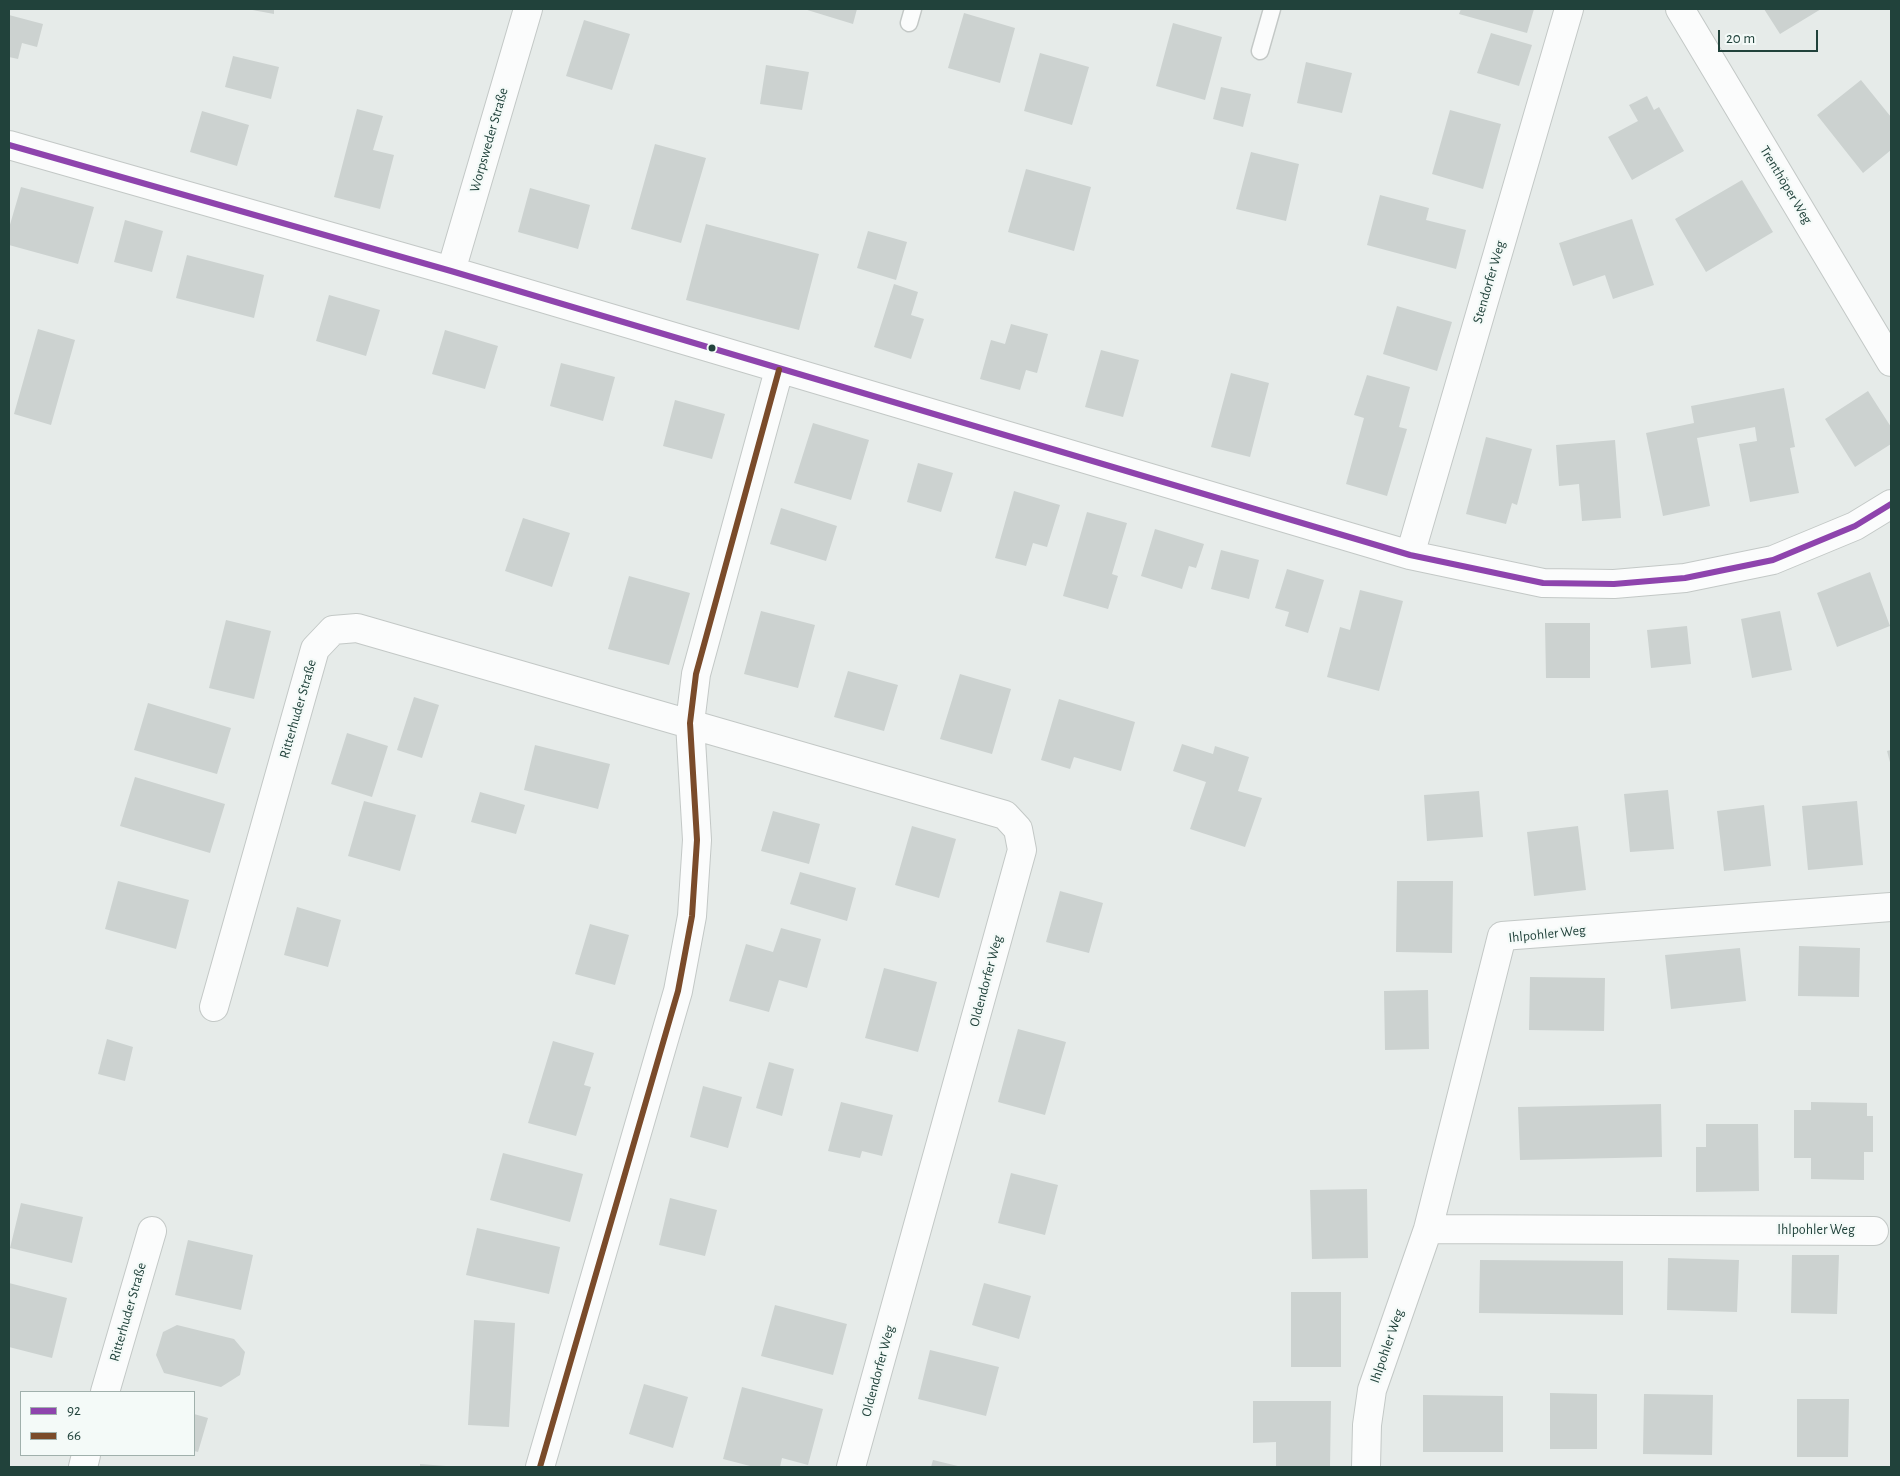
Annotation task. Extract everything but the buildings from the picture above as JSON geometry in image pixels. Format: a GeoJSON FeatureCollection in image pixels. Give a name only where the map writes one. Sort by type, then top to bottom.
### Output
{"type":"FeatureCollection","features":[{"type":"Feature","properties":{"kind":"street","name":"Worpsweder Straße"},"geometry":{"type":"LineString","coordinates":[[451,271],[528,9]]}},
{"type":"Feature","properties":{"kind":"street","name":"Stendorfer Weg"},"geometry":{"type":"LineString","coordinates":[[1410,555],[1569,9]]}},
{"type":"Feature","properties":{"kind":"street","name":"Trenthöper Weg"},"geometry":{"type":"LineString","coordinates":[[1680,9],[1891,362]]}},
{"type":"Feature","properties":{"kind":"street"},"geometry":{"type":"LineString","coordinates":[[9,145],[451,271],[779,370],[1410,555],[1543,583],[1614,584],[1685,578],[1773,560],[1855,526],[1891,504]]}},
{"type":"Feature","properties":{"kind":"street"},"geometry":{"type":"LineString","coordinates":[[540,1467],[678,991],[692,916],[697,840],[690,723],[696,674],[706,628],[779,370]]}},
{"type":"Feature","properties":{"kind":"street","name":"Ritterhuder Straße"},"geometry":{"type":"LineString","coordinates":[[214,1007],[315,649],[334,630],[357,628],[690,723]]}},
{"type":"Feature","properties":{"kind":"street","name":"Oldendorfer Weg"},"geometry":{"type":"LineString","coordinates":[[690,723],[1005,815],[1018,829],[1022,850],[851,1467]]}},
{"type":"Feature","properties":{"kind":"street","name":"Ihlpohler Weg"},"geometry":{"type":"LineString","coordinates":[[1366,1467],[1367,1425],[1372,1390],[1428,1230],[1502,936],[1891,908]]}},
{"type":"Feature","properties":{"kind":"street","name":"Ihlpohler Weg"},"geometry":{"type":"LineString","coordinates":[[1428,1230],[1874,1230]]}},
{"type":"Feature","properties":{"kind":"street","name":"Ritterhuder Straße"},"geometry":{"type":"LineString","coordinates":[[105,1391],[152,1231]]}},
{"type":"Feature","properties":{"kind":"lane"},"geometry":{"type":"LineString","coordinates":[[1260,51],[1272,9]]}},
{"type":"Feature","properties":{"kind":"transit line","name":"92"},"geometry":{"type":"LineString","coordinates":[[9,145],[451,271],[1410,555],[1543,583],[1614,584],[1685,578],[1773,560],[1855,526],[1891,504]]}},
{"type":"Feature","properties":{"kind":"transit line","name":"66"},"geometry":{"type":"LineString","coordinates":[[540,1467],[678,991],[692,916],[697,840],[690,723],[696,674],[779,370]]}}]}
